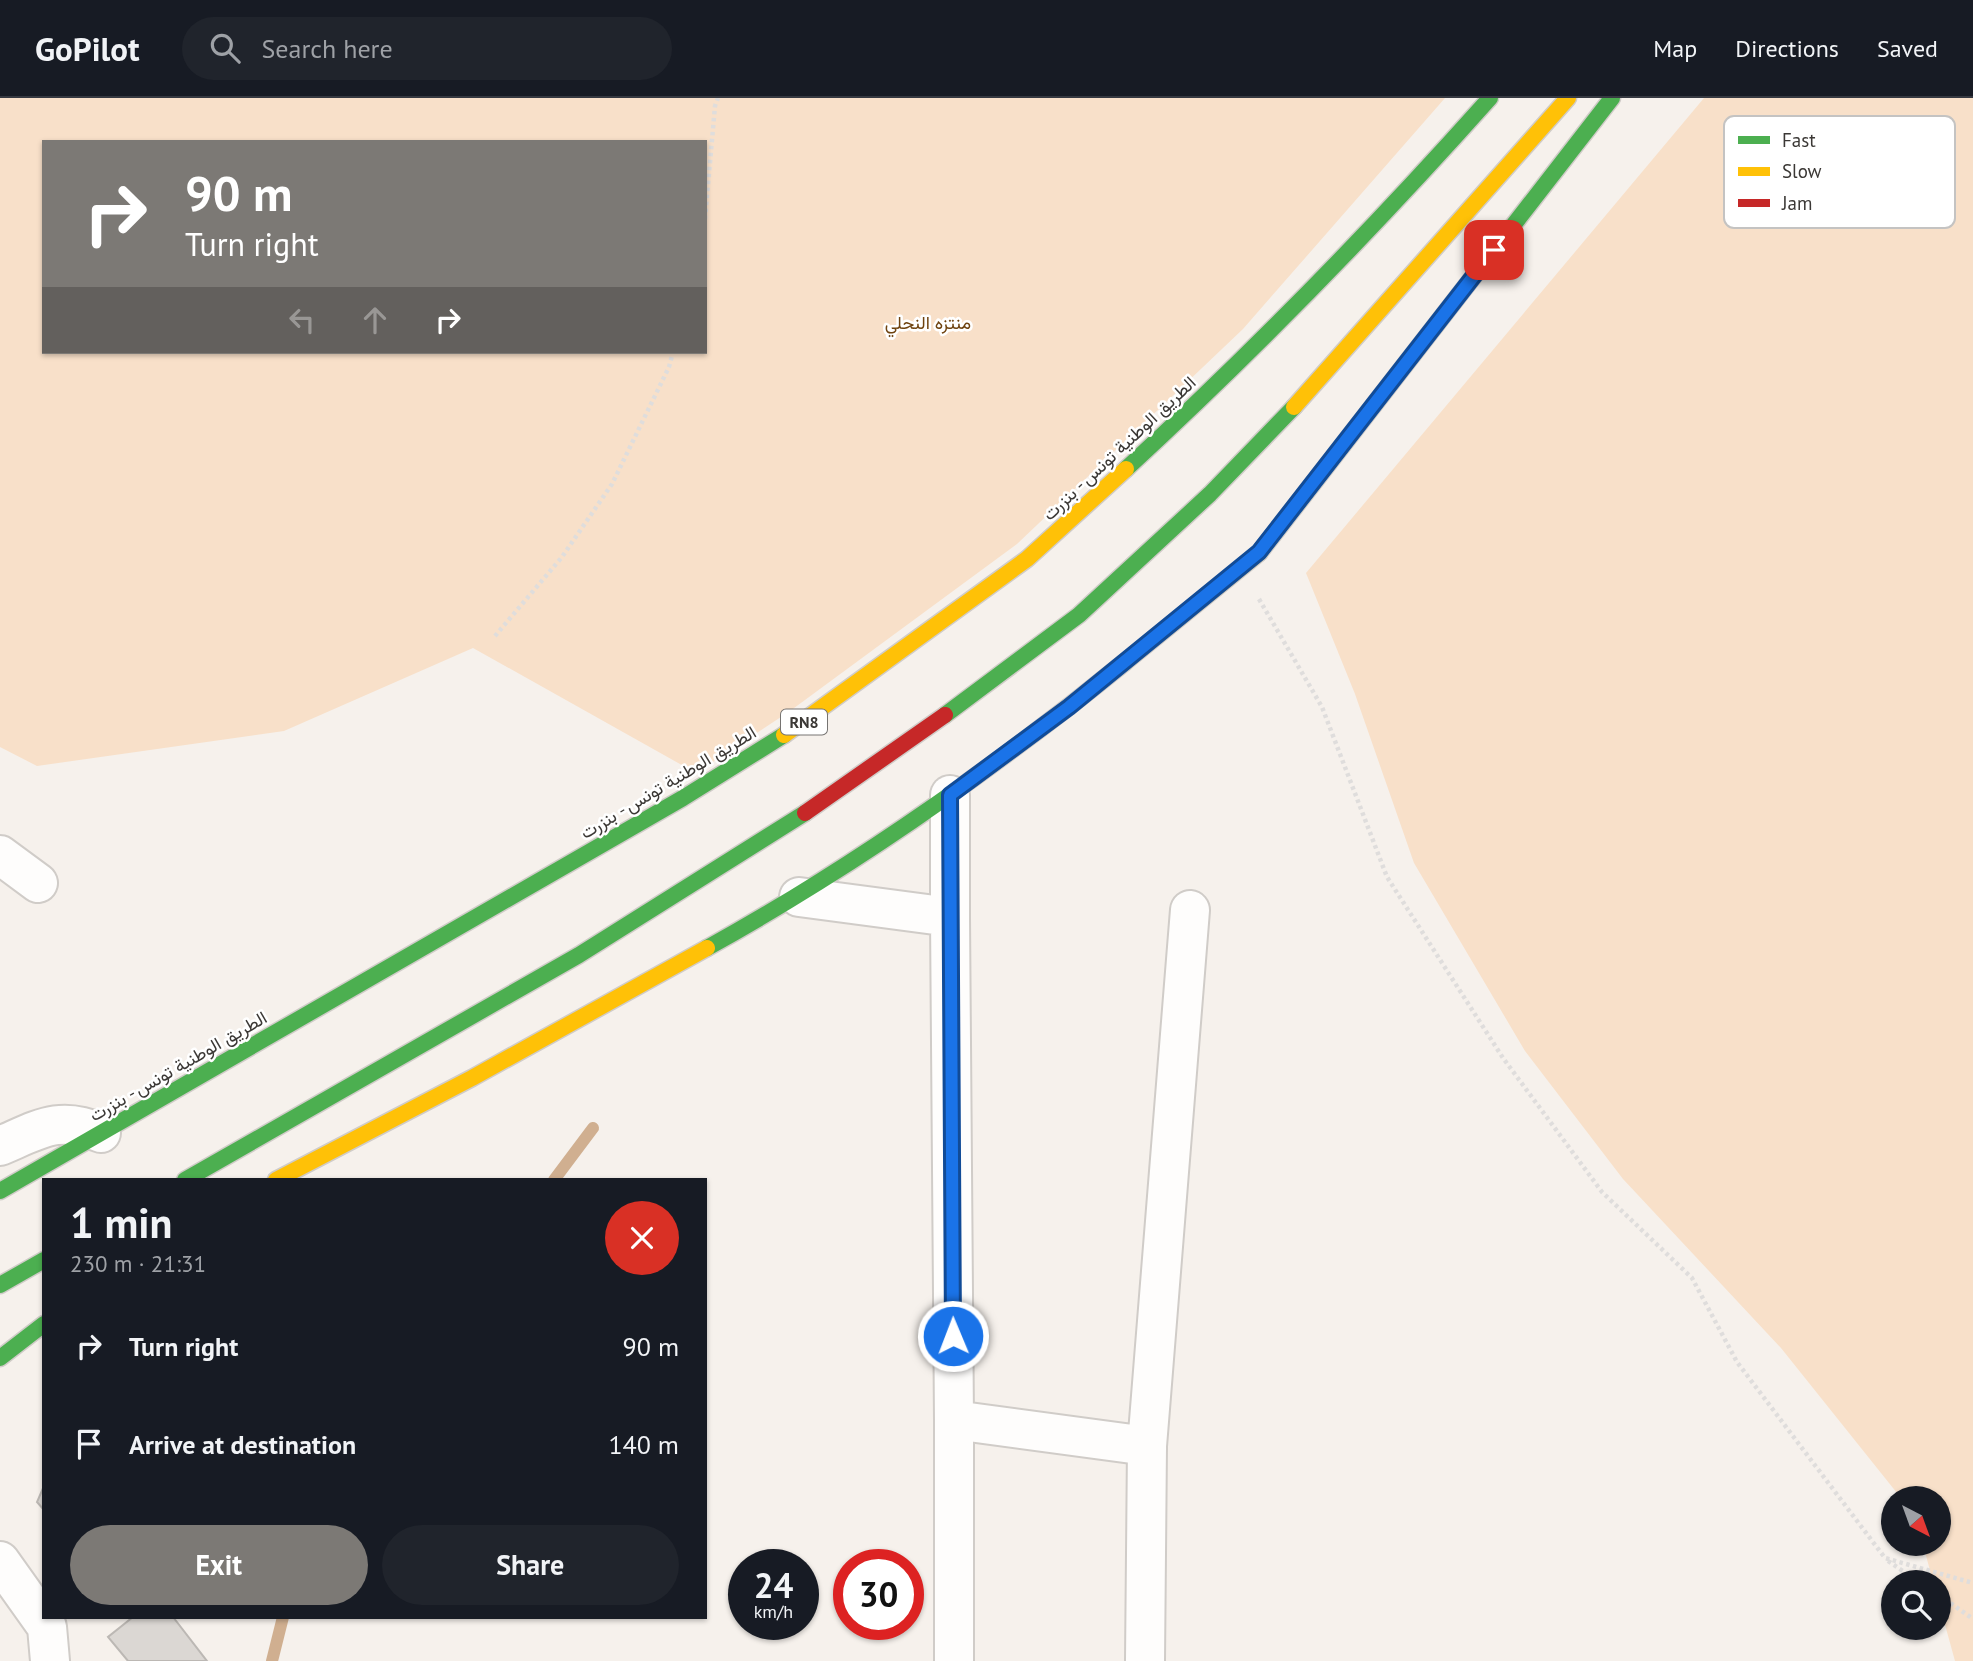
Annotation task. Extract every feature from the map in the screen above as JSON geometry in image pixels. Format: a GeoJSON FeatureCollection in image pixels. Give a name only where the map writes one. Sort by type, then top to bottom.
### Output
{"type":"FeatureCollection","features":[{"type":"Feature","properties":{"kind":"main road","name":"الطريق الوطنية تونس - بنزرت"},"geometry":{"type":"LineString","coordinates":[[0,1191],[683,798],[810,719],[1027,559],[1188,412],[1412,186],[1490,98]]}},
{"type":"Feature","properties":{"kind":"main road"},"geometry":{"type":"LineString","coordinates":[[188,1178],[671,901],[862,777],[1077,616],[1201,503],[1319,382],[1568,98]]}},
{"type":"Feature","properties":{"kind":"main road"},"geometry":{"type":"LineString","coordinates":[[280,1178],[472,1078],[799,897],[950,795],[1069,707],[1241,568],[1259,552],[1612,98]]}},
{"type":"Feature","properties":{"kind":"main road"},"geometry":{"type":"LineString","coordinates":[[0,1285],[42,1261]]}},
{"type":"Feature","properties":{"kind":"main road"},"geometry":{"type":"LineString","coordinates":[[0,1359],[42,1326]]}},
{"type":"Feature","properties":{"kind":"street"},"geometry":{"type":"LineString","coordinates":[[950,795],[954,1661]]}},
{"type":"Feature","properties":{"kind":"street"},"geometry":{"type":"LineString","coordinates":[[0,855],[38,883]]}},
{"type":"Feature","properties":{"kind":"street"},"geometry":{"type":"LineString","coordinates":[[799,897],[950,917]]}},
{"type":"Feature","properties":{"kind":"street"},"geometry":{"type":"LineString","coordinates":[[1145,1661],[1146,1446],[1190,910]]}},
{"type":"Feature","properties":{"kind":"street"},"geometry":{"type":"LineString","coordinates":[[0,1146],[50,1124],[78,1123],[101,1133]]}},
{"type":"Feature","properties":{"kind":"street"},"geometry":{"type":"LineString","coordinates":[[954,1420],[1146,1446]]}},
{"type":"Feature","properties":{"kind":"street"},"geometry":{"type":"LineString","coordinates":[[0,1561],[48,1644],[78,1661]]}},
{"type":"Feature","properties":{"kind":"path"},"geometry":{"type":"LineString","coordinates":[[707,196],[718,98]]}},
{"type":"Feature","properties":{"kind":"path"},"geometry":{"type":"LineString","coordinates":[[495,636],[562,557],[612,484],[669,367],[672,354]]}},
{"type":"Feature","properties":{"kind":"path"},"geometry":{"type":"LineString","coordinates":[[1241,568],[1322,708],[1387,877],[1503,1058],[1602,1192],[1692,1279],[1737,1362],[1885,1558],[1902,1570]]}},
{"type":"Feature","properties":{"kind":"path"},"geometry":{"type":"LineString","coordinates":[[1885,1558],[1973,1583]]}},
{"type":"Feature","properties":{"kind":"path"},"geometry":{"type":"LineString","coordinates":[[1951,1603],[1973,1619]]}},
{"type":"Feature","properties":{"kind":"green space","name":"منتزه النحلي"},"geometry":{"type":"Polygon","coordinates":[[[0,98],[1445,98],[1243,329],[1017,544],[790,711],[696,773],[473,648],[284,731],[37,766],[0,747],[0,98]]]}},
{"type":"Feature","properties":{"kind":"green space"},"geometry":{"type":"Polygon","coordinates":[[[1704,98],[1973,98],[1973,1661],[1955,1661],[1949,1640],[1951,1570],[1930,1570],[1926,1556],[1951,1556],[1951,1486],[1891,1486],[1781,1348],[1623,1179],[1525,1051],[1414,863],[1355,694],[1306,573],[1704,98]]]}},
{"type":"Feature","properties":{"kind":"building"},"geometry":{"type":"Polygon","coordinates":[[[42,1491],[42,1508],[37,1502],[42,1491]]]}},
{"type":"Feature","properties":{"kind":"building"},"geometry":{"type":"Polygon","coordinates":[[[130,1619],[175,1619],[207,1661],[128,1661],[108,1637],[130,1619]]]}},
{"type":"Feature","properties":{"kind":"waterway"},"geometry":{"type":"LineString","coordinates":[[556,1178],[593,1128]]}},
{"type":"Feature","properties":{"kind":"waterway"},"geometry":{"type":"LineString","coordinates":[[272,1661],[282,1619]]}},
{"type":"Feature","properties":{"kind":"traffic: fast"},"geometry":{"type":"LineString","coordinates":[[1126,469],[1312,288],[1490,98]]}},
{"type":"Feature","properties":{"kind":"traffic: fast"},"geometry":{"type":"LineString","coordinates":[[1259,553],[1612,98]]}},
{"type":"Feature","properties":{"kind":"traffic: fast"},"geometry":{"type":"LineString","coordinates":[[945,715],[1079,615],[1210,494],[1294,407]]}},
{"type":"Feature","properties":{"kind":"traffic: fast"},"geometry":{"type":"LineString","coordinates":[[707,948],[816,884],[922,814],[1025,740],[1125,662]]}},
{"type":"Feature","properties":{"kind":"traffic: fast"},"geometry":{"type":"LineString","coordinates":[[0,1191],[683,798],[784,735]]}},
{"type":"Feature","properties":{"kind":"traffic: fast"},"geometry":{"type":"LineString","coordinates":[[189,1178],[579,955],[805,813]]}},
{"type":"Feature","properties":{"kind":"traffic: fast"},"geometry":{"type":"LineString","coordinates":[[0,1285],[42,1261]]}},
{"type":"Feature","properties":{"kind":"traffic: fast"},"geometry":{"type":"LineString","coordinates":[[0,1358],[42,1326]]}},
{"type":"Feature","properties":{"kind":"traffic: slow"},"geometry":{"type":"LineString","coordinates":[[1294,407],[1568,98]]}},
{"type":"Feature","properties":{"kind":"traffic: slow"},"geometry":{"type":"LineString","coordinates":[[784,735],[1027,559],[1126,469]]}},
{"type":"Feature","properties":{"kind":"traffic: slow"},"geometry":{"type":"LineString","coordinates":[[1125,662],[1259,553]]}},
{"type":"Feature","properties":{"kind":"traffic: slow"},"geometry":{"type":"LineString","coordinates":[[280,1178],[472,1078],[707,948]]}},
{"type":"Feature","properties":{"kind":"traffic: jam"},"geometry":{"type":"LineString","coordinates":[[805,813],[945,715]]}},
{"type":"Feature","properties":{"kind":"route"},"geometry":{"type":"LineString","coordinates":[[953,1336],[950,795],[1069,707],[1259,552],[1494,250]]}}]}
